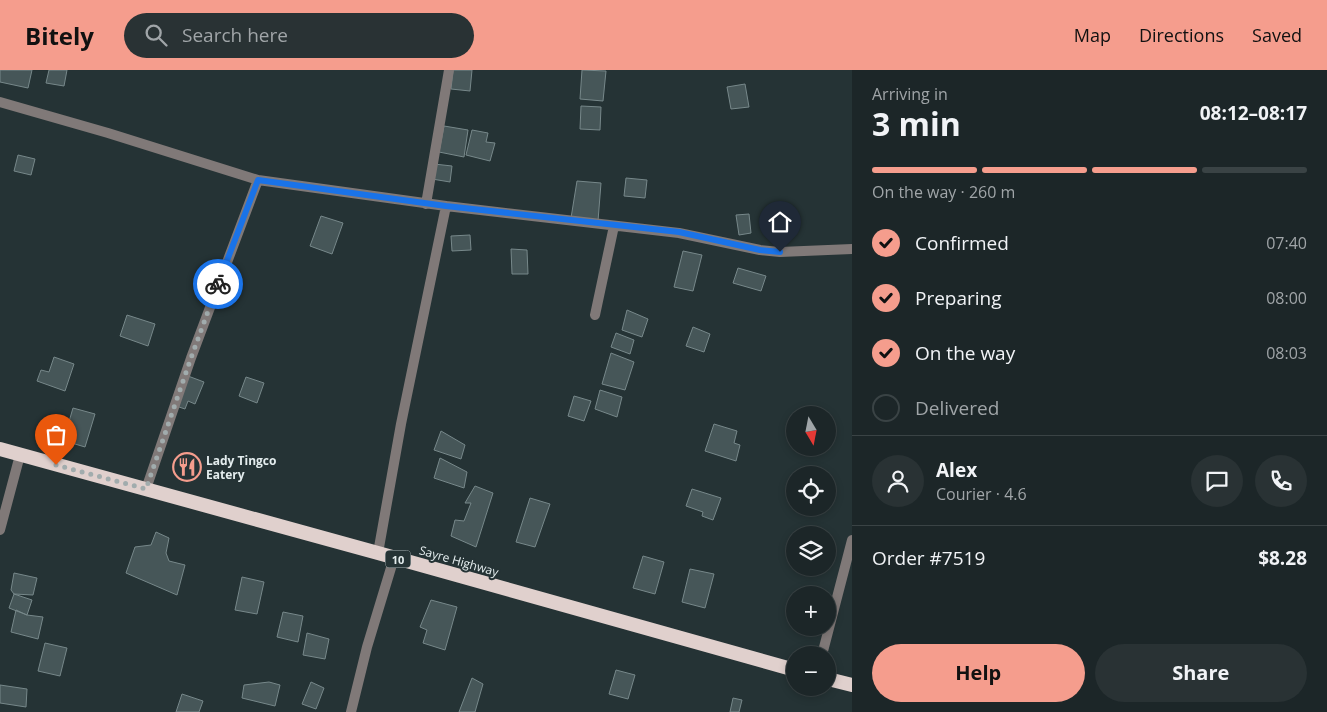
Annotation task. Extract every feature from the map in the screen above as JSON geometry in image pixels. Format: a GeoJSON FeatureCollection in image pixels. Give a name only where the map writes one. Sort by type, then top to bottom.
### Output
{"type":"FeatureCollection","features":[{"type":"Feature","properties":{"kind":"highway","name":"Sayre Highway"},"geometry":{"type":"LineString","coordinates":[[0,449],[786,667]]}},
{"type":"Feature","properties":{"kind":"highway"},"geometry":{"type":"LineString","coordinates":[[836,681],[852,686]]}},
{"type":"Feature","properties":{"kind":"street"},"geometry":{"type":"LineString","coordinates":[[426,204],[449,70]]}},
{"type":"Feature","properties":{"kind":"street"},"geometry":{"type":"LineString","coordinates":[[0,102],[108,132],[258,180],[426,204],[679,232],[760,250],[780,252],[852,249]]}},
{"type":"Feature","properties":{"kind":"street"},"geometry":{"type":"LineString","coordinates":[[146,489],[191,358],[258,180]]}},
{"type":"Feature","properties":{"kind":"street"},"geometry":{"type":"LineString","coordinates":[[378,553],[401,424],[446,206]]}},
{"type":"Feature","properties":{"kind":"street"},"geometry":{"type":"LineString","coordinates":[[595,315],[614,226]]}},
{"type":"Feature","properties":{"kind":"street"},"geometry":{"type":"LineString","coordinates":[[0,530],[20,455]]}},
{"type":"Feature","properties":{"kind":"street"},"geometry":{"type":"LineString","coordinates":[[824,646],[852,540]]}},
{"type":"Feature","properties":{"kind":"street"},"geometry":{"type":"LineString","coordinates":[[351,712],[394,558]]}},
{"type":"Feature","properties":{"kind":"building"},"geometry":{"type":"Polygon","coordinates":[[[0,70],[32,70],[28,88],[0,82],[0,70]]]}},
{"type":"Feature","properties":{"kind":"building"},"geometry":{"type":"Polygon","coordinates":[[[49,70],[67,70],[64,86],[46,83],[49,70]]]}},
{"type":"Feature","properties":{"kind":"building"},"geometry":{"type":"Polygon","coordinates":[[[453,70],[472,70],[470,91],[451,89],[453,70]]]}},
{"type":"Feature","properties":{"kind":"building"},"geometry":{"type":"Polygon","coordinates":[[[582,70],[606,71],[603,101],[580,99],[582,70]]]}},
{"type":"Feature","properties":{"kind":"building"},"geometry":{"type":"Polygon","coordinates":[[[745,84],[749,107],[731,109],[727,87],[745,84]]]}},
{"type":"Feature","properties":{"kind":"building"},"geometry":{"type":"Polygon","coordinates":[[[581,106],[601,107],[600,130],[580,129],[581,106]]]}},
{"type":"Feature","properties":{"kind":"building"},"geometry":{"type":"Polygon","coordinates":[[[444,126],[468,130],[464,157],[439,152],[444,126]]]}},
{"type":"Feature","properties":{"kind":"building"},"geometry":{"type":"Polygon","coordinates":[[[472,130],[488,133],[486,142],[495,143],[490,161],[466,155],[472,130]]]}},
{"type":"Feature","properties":{"kind":"building"},"geometry":{"type":"Polygon","coordinates":[[[18,155],[35,159],[31,175],[14,171],[18,155]]]}},
{"type":"Feature","properties":{"kind":"building"},"geometry":{"type":"Polygon","coordinates":[[[434,164],[452,166],[450,182],[432,179],[434,164]]]}},
{"type":"Feature","properties":{"kind":"building"},"geometry":{"type":"Polygon","coordinates":[[[626,178],[647,180],[645,198],[624,196],[626,178]]]}},
{"type":"Feature","properties":{"kind":"building"},"geometry":{"type":"Polygon","coordinates":[[[577,181],[601,183],[598,221],[571,218],[577,181]]]}},
{"type":"Feature","properties":{"kind":"building"},"geometry":{"type":"Polygon","coordinates":[[[793,209],[797,230],[781,233],[778,211],[793,209]]]}},
{"type":"Feature","properties":{"kind":"building"},"geometry":{"type":"Polygon","coordinates":[[[749,214],[751,233],[739,235],[736,215],[749,214]]]}},
{"type":"Feature","properties":{"kind":"building"},"geometry":{"type":"Polygon","coordinates":[[[321,216],[343,223],[332,254],[310,246],[321,216]]]}},
{"type":"Feature","properties":{"kind":"building"},"geometry":{"type":"Polygon","coordinates":[[[470,235],[471,250],[452,251],[451,236],[470,235]]]}},
{"type":"Feature","properties":{"kind":"building"},"geometry":{"type":"Polygon","coordinates":[[[511,249],[527,250],[528,274],[512,274],[511,249]]]}},
{"type":"Feature","properties":{"kind":"building"},"geometry":{"type":"Polygon","coordinates":[[[683,251],[702,255],[693,291],[674,287],[683,251]]]}},
{"type":"Feature","properties":{"kind":"building"},"geometry":{"type":"Polygon","coordinates":[[[738,268],[766,276],[761,291],[733,283],[738,268]]]}},
{"type":"Feature","properties":{"kind":"building"},"geometry":{"type":"Polygon","coordinates":[[[627,310],[648,319],[642,337],[622,330],[627,310]]]}},
{"type":"Feature","properties":{"kind":"building"},"geometry":{"type":"Polygon","coordinates":[[[127,315],[155,324],[148,346],[120,336],[127,315]]]}},
{"type":"Feature","properties":{"kind":"building"},"geometry":{"type":"Polygon","coordinates":[[[693,327],[710,334],[704,352],[686,346],[693,327]]]}},
{"type":"Feature","properties":{"kind":"building"},"geometry":{"type":"Polygon","coordinates":[[[616,333],[634,340],[630,354],[611,347],[616,333]]]}},
{"type":"Feature","properties":{"kind":"building"},"geometry":{"type":"Polygon","coordinates":[[[611,353],[634,362],[625,390],[602,384],[611,353]]]}},
{"type":"Feature","properties":{"kind":"building"},"geometry":{"type":"Polygon","coordinates":[[[54,357],[74,364],[65,391],[37,381],[41,370],[49,372],[54,357]]]}},
{"type":"Feature","properties":{"kind":"building"},"geometry":{"type":"Polygon","coordinates":[[[188,376],[204,382],[195,404],[188,401],[185,409],[176,406],[188,376]]]}},
{"type":"Feature","properties":{"kind":"building"},"geometry":{"type":"Polygon","coordinates":[[[246,377],[264,383],[257,403],[239,396],[246,377]]]}},
{"type":"Feature","properties":{"kind":"building"},"geometry":{"type":"Polygon","coordinates":[[[600,390],[622,397],[617,417],[595,409],[600,390]]]}},
{"type":"Feature","properties":{"kind":"building"},"geometry":{"type":"Polygon","coordinates":[[[574,396],[591,401],[584,421],[568,416],[574,396]]]}},
{"type":"Feature","properties":{"kind":"building"},"geometry":{"type":"Polygon","coordinates":[[[73,408],[95,414],[85,447],[55,438],[59,422],[68,425],[73,408]]]}},
{"type":"Feature","properties":{"kind":"building"},"geometry":{"type":"Polygon","coordinates":[[[714,424],[737,431],[734,443],[740,445],[736,461],[705,451],[714,424]]]}},
{"type":"Feature","properties":{"kind":"building"},"geometry":{"type":"Polygon","coordinates":[[[441,431],[465,445],[461,459],[434,450],[441,431]]]}},
{"type":"Feature","properties":{"kind":"building"},"geometry":{"type":"Polygon","coordinates":[[[440,458],[467,472],[464,488],[434,478],[440,458]]]}},
{"type":"Feature","properties":{"kind":"building"},"geometry":{"type":"Polygon","coordinates":[[[475,486],[493,493],[476,547],[451,536],[455,520],[464,521],[471,503],[465,503],[475,486]]]}},
{"type":"Feature","properties":{"kind":"building"},"geometry":{"type":"Polygon","coordinates":[[[692,489],[721,498],[713,520],[702,516],[703,512],[686,506],[692,489]]]}},
{"type":"Feature","properties":{"kind":"building"},"geometry":{"type":"Polygon","coordinates":[[[530,498],[550,504],[535,547],[516,542],[530,498]]]}},
{"type":"Feature","properties":{"kind":"building"},"geometry":{"type":"Polygon","coordinates":[[[156,532],[169,538],[166,553],[169,561],[185,565],[177,595],[126,573],[135,547],[151,545],[156,532]]]}},
{"type":"Feature","properties":{"kind":"building"},"geometry":{"type":"Polygon","coordinates":[[[643,556],[664,562],[655,594],[633,588],[643,556]]]}},
{"type":"Feature","properties":{"kind":"building"},"geometry":{"type":"Polygon","coordinates":[[[690,569],[714,574],[705,608],[682,602],[690,569]]]}},
{"type":"Feature","properties":{"kind":"building"},"geometry":{"type":"Polygon","coordinates":[[[14,573],[37,578],[33,595],[14,594],[11,590],[14,573]]]}},
{"type":"Feature","properties":{"kind":"building"},"geometry":{"type":"Polygon","coordinates":[[[242,577],[264,582],[257,614],[235,610],[242,577]]]}},
{"type":"Feature","properties":{"kind":"building"},"geometry":{"type":"Polygon","coordinates":[[[14,594],[32,600],[27,615],[9,608],[14,594]]]}},
{"type":"Feature","properties":{"kind":"building"},"geometry":{"type":"Polygon","coordinates":[[[431,600],[457,607],[445,650],[423,643],[427,630],[420,627],[431,600]]]}},
{"type":"Feature","properties":{"kind":"building"},"geometry":{"type":"Polygon","coordinates":[[[16,610],[27,615],[43,617],[38,639],[11,632],[16,610]]]}},
{"type":"Feature","properties":{"kind":"building"},"geometry":{"type":"Polygon","coordinates":[[[283,612],[303,616],[298,642],[277,637],[283,612]]]}},
{"type":"Feature","properties":{"kind":"building"},"geometry":{"type":"Polygon","coordinates":[[[307,633],[329,639],[325,659],[303,655],[307,633]]]}},
{"type":"Feature","properties":{"kind":"building"},"geometry":{"type":"Polygon","coordinates":[[[45,643],[67,648],[60,676],[38,671],[45,643]]]}},
{"type":"Feature","properties":{"kind":"building"},"geometry":{"type":"Polygon","coordinates":[[[616,670],[635,675],[628,699],[609,694],[616,670]]]}},
{"type":"Feature","properties":{"kind":"building"},"geometry":{"type":"Polygon","coordinates":[[[472,678],[483,684],[475,712],[459,712],[472,678]]]}},
{"type":"Feature","properties":{"kind":"building"},"geometry":{"type":"Polygon","coordinates":[[[269,682],[280,685],[275,706],[242,698],[244,685],[269,682]]]}},
{"type":"Feature","properties":{"kind":"building"},"geometry":{"type":"Polygon","coordinates":[[[311,682],[324,688],[316,709],[302,704],[311,682]]]}},
{"type":"Feature","properties":{"kind":"building"},"geometry":{"type":"Polygon","coordinates":[[[0,685],[27,689],[26,707],[0,703],[0,685]]]}},
{"type":"Feature","properties":{"kind":"building"},"geometry":{"type":"Polygon","coordinates":[[[182,694],[203,701],[199,712],[176,712],[182,694]]]}},
{"type":"Feature","properties":{"kind":"building"},"geometry":{"type":"Polygon","coordinates":[[[733,698],[742,700],[739,712],[730,712],[733,698]]]}},
{"type":"Feature","properties":{"kind":"way so far"},"geometry":{"type":"LineString","coordinates":[[56,465],[146,489],[218,284]]}},
{"type":"Feature","properties":{"kind":"place","name":"Lady Tingco Eatery"},"geometry":{"type":"Point","coordinates":[187,467]}},
{"type":"Feature","properties":{"kind":"route"},"geometry":{"type":"LineString","coordinates":[[218,284],[258,180],[426,204],[679,232],[760,250],[780,252]]}}]}
